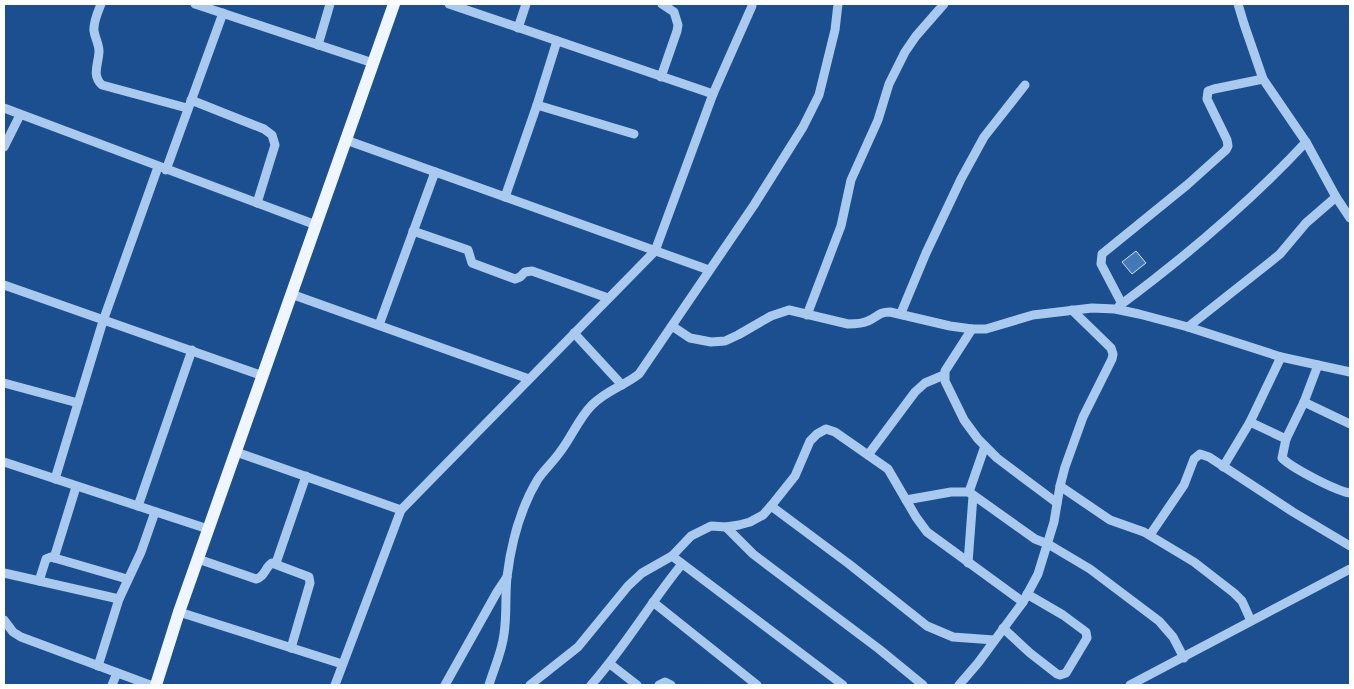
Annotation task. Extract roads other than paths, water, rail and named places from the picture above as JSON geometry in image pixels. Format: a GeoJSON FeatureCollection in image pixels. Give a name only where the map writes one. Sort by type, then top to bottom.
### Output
{"type":"FeatureCollection","features":[{"type":"Feature","properties":{"kind":"main road"},"geometry":{"type":"LineString","coordinates":[[156,685],[208,529],[394,4]]}},
{"type":"Feature","properties":{"kind":"street"},"geometry":{"type":"LineString","coordinates":[[101,4],[94,31],[99,48],[95,74],[102,85],[132,94],[189,104],[264,129],[272,135],[275,145],[257,203]]}},
{"type":"Feature","properties":{"kind":"street"},"geometry":{"type":"LineString","coordinates":[[195,4],[213,7],[223,13],[373,63]]}},
{"type":"Feature","properties":{"kind":"street"},"geometry":{"type":"LineString","coordinates":[[318,45],[330,4]]}},
{"type":"Feature","properties":{"kind":"street"},"geometry":{"type":"LineString","coordinates":[[448,4],[713,94]]}},
{"type":"Feature","properties":{"kind":"street"},"geometry":{"type":"LineString","coordinates":[[518,28],[526,4]]}},
{"type":"Feature","properties":{"kind":"street"},"geometry":{"type":"LineString","coordinates":[[661,76],[678,25],[674,12],[662,4]]}},
{"type":"Feature","properties":{"kind":"street"},"geometry":{"type":"LineString","coordinates":[[489,685],[501,651],[505,632],[507,577],[515,537],[527,502],[537,481],[560,453],[577,423],[591,406],[612,389],[630,382],[640,374],[754,206],[819,96],[835,30],[838,4]]}},
{"type":"Feature","properties":{"kind":"street"},"geometry":{"type":"LineString","coordinates":[[807,315],[841,226],[851,180],[878,120],[889,84],[905,52],[916,36],[944,4]]}},
{"type":"Feature","properties":{"kind":"street"},"geometry":{"type":"LineString","coordinates":[[1238,4],[1264,79],[1306,142],[1336,197],[1350,218]]}},
{"type":"Feature","properties":{"kind":"street"},"geometry":{"type":"LineString","coordinates":[[335,685],[401,510],[655,251],[713,94],[752,6]]}},
{"type":"Feature","properties":{"kind":"street"},"geometry":{"type":"LineString","coordinates":[[55,480],[103,321],[223,13]]}},
{"type":"Feature","properties":{"kind":"street"},"geometry":{"type":"LineString","coordinates":[[505,197],[557,41]]}},
{"type":"Feature","properties":{"kind":"street"},"geometry":{"type":"LineString","coordinates":[[1118,306],[1101,264],[1102,254],[1188,185],[1226,150],[1228,146],[1227,140],[1207,99],[1208,92],[1214,89],[1264,79]]}},
{"type":"Feature","properties":{"kind":"street"},"geometry":{"type":"LineString","coordinates":[[901,313],[926,253],[961,179],[984,137],[1025,85]]}},
{"type":"Feature","properties":{"kind":"street"},"geometry":{"type":"LineString","coordinates":[[537,104],[634,134]]}},
{"type":"Feature","properties":{"kind":"street"},"geometry":{"type":"LineString","coordinates":[[4,108],[316,224]]}},
{"type":"Feature","properties":{"kind":"street"},"geometry":{"type":"LineString","coordinates":[[4,147],[20,114]]}},
{"type":"Feature","properties":{"kind":"street"},"geometry":{"type":"LineString","coordinates":[[346,140],[709,270]]}},
{"type":"Feature","properties":{"kind":"street"},"geometry":{"type":"LineString","coordinates":[[1118,306],[1166,271],[1246,202],[1306,142]]}},
{"type":"Feature","properties":{"kind":"street"},"geometry":{"type":"LineString","coordinates":[[379,325],[435,172]]}},
{"type":"Feature","properties":{"kind":"street"},"geometry":{"type":"LineString","coordinates":[[1188,327],[1269,264],[1306,223],[1336,197]]}},
{"type":"Feature","properties":{"kind":"street"},"geometry":{"type":"LineString","coordinates":[[413,232],[468,250],[472,263],[516,278],[525,272],[532,271],[608,298]]}},
{"type":"Feature","properties":{"kind":"street"},"geometry":{"type":"LineString","coordinates":[[4,285],[263,376]]}},
{"type":"Feature","properties":{"kind":"street"},"geometry":{"type":"LineString","coordinates":[[291,294],[529,379]]}},
{"type":"Feature","properties":{"kind":"street"},"geometry":{"type":"LineString","coordinates":[[672,326],[690,338],[718,342],[738,336],[781,311],[788,310],[828,320],[858,324],[868,321],[881,312],[901,313],[950,326],[986,329],[1033,314],[1118,306],[1281,357],[1350,372]]}},
{"type":"Feature","properties":{"kind":"street"},"geometry":{"type":"LineString","coordinates":[[959,685],[978,663],[1025,598],[1038,574],[1048,544],[1065,467],[1083,417],[1113,354],[1111,348],[1072,310]]}},
{"type":"Feature","properties":{"kind":"street"},"geometry":{"type":"LineString","coordinates":[[868,455],[915,392],[925,383],[944,374],[972,329]]}},
{"type":"Feature","properties":{"kind":"street"},"geometry":{"type":"LineString","coordinates":[[574,333],[622,385]]}},
{"type":"Feature","properties":{"kind":"street"},"geometry":{"type":"LineString","coordinates":[[138,506],[192,350]]}},
{"type":"Feature","properties":{"kind":"street"},"geometry":{"type":"LineString","coordinates":[[1223,467],[1250,422],[1281,357]]}},
{"type":"Feature","properties":{"kind":"street"},"geometry":{"type":"LineString","coordinates":[[1318,365],[1304,402],[1286,439],[1282,456],[1284,460],[1336,489],[1350,493]]}},
{"type":"Feature","properties":{"kind":"street"},"geometry":{"type":"LineString","coordinates":[[944,374],[945,381],[964,420],[984,446],[1057,503]]}},
{"type":"Feature","properties":{"kind":"street"},"geometry":{"type":"LineString","coordinates":[[4,383],[78,403]]}},
{"type":"Feature","properties":{"kind":"street"},"geometry":{"type":"LineString","coordinates":[[1304,402],[1350,424]]}},
{"type":"Feature","properties":{"kind":"street"},"geometry":{"type":"LineString","coordinates":[[1250,422],[1286,439]]}},
{"type":"Feature","properties":{"kind":"street"},"geometry":{"type":"LineString","coordinates":[[530,685],[578,647],[616,599],[642,573],[672,556],[683,544],[702,530],[711,526],[726,527],[750,522],[762,515],[795,476],[810,441],[823,430],[830,429],[888,470],[927,532],[968,563],[1025,598],[1063,615],[1087,634],[1087,638],[1066,672],[1060,675],[1030,653],[1003,628]]}},
{"type":"Feature","properties":{"kind":"street"},"geometry":{"type":"LineString","coordinates":[[968,563],[971,494],[984,446]]}},
{"type":"Feature","properties":{"kind":"street"},"geometry":{"type":"LineString","coordinates":[[236,452],[401,510]]}},
{"type":"Feature","properties":{"kind":"street"},"geometry":{"type":"LineString","coordinates":[[1150,535],[1184,485],[1197,456],[1204,454],[1293,512],[1350,546]]}},
{"type":"Feature","properties":{"kind":"street"},"geometry":{"type":"LineString","coordinates":[[4,462],[208,529]]}},
{"type":"Feature","properties":{"kind":"street"},"geometry":{"type":"LineString","coordinates":[[276,563],[306,476]]}},
{"type":"Feature","properties":{"kind":"street"},"geometry":{"type":"LineString","coordinates":[[54,558],[76,486]]}},
{"type":"Feature","properties":{"kind":"street"},"geometry":{"type":"LineString","coordinates":[[1060,486],[1110,520],[1150,535],[1194,562],[1219,580],[1242,601],[1252,621]]}},
{"type":"Feature","properties":{"kind":"street"},"geometry":{"type":"LineString","coordinates":[[906,500],[951,492],[971,494],[1035,539],[1048,544],[1104,578],[1159,620],[1173,637],[1184,658]]}},
{"type":"Feature","properties":{"kind":"street"},"geometry":{"type":"LineString","coordinates":[[771,506],[849,564],[927,626],[953,637],[994,640]]}},
{"type":"Feature","properties":{"kind":"street"},"geometry":{"type":"LineString","coordinates":[[98,666],[119,600],[141,552],[155,512]]}},
{"type":"Feature","properties":{"kind":"street"},"geometry":{"type":"LineString","coordinates":[[726,527],[753,554],[924,685]]}},
{"type":"Feature","properties":{"kind":"street"},"geometry":{"type":"LineString","coordinates":[[672,556],[843,685]]}},
{"type":"Feature","properties":{"kind":"street"},"geometry":{"type":"LineString","coordinates":[[38,581],[46,559],[51,557],[127,579]]}},
{"type":"Feature","properties":{"kind":"street"},"geometry":{"type":"LineString","coordinates":[[198,559],[256,579],[262,576],[270,563],[276,563],[308,575],[310,580],[291,648]]}},
{"type":"Feature","properties":{"kind":"street"},"geometry":{"type":"LineString","coordinates":[[591,685],[610,664],[682,564]]}},
{"type":"Feature","properties":{"kind":"street"},"geometry":{"type":"LineString","coordinates":[[1130,685],[1350,569]]}},
{"type":"Feature","properties":{"kind":"street"},"geometry":{"type":"LineString","coordinates":[[4,573],[119,600]]}},
{"type":"Feature","properties":{"kind":"street"},"geometry":{"type":"LineString","coordinates":[[445,685],[496,592],[507,577]]}},
{"type":"Feature","properties":{"kind":"street"},"geometry":{"type":"LineString","coordinates":[[653,602],[756,685]]}},
{"type":"Feature","properties":{"kind":"street"},"geometry":{"type":"LineString","coordinates":[[179,612],[342,664]]}},
{"type":"Feature","properties":{"kind":"street"},"geometry":{"type":"LineString","coordinates":[[4,620],[13,632],[21,637],[150,685]]}},
{"type":"Feature","properties":{"kind":"street"},"geometry":{"type":"LineString","coordinates":[[610,664],[637,685]]}},
{"type":"Feature","properties":{"kind":"street"},"geometry":{"type":"LineString","coordinates":[[112,685],[117,673]]}},
{"type":"Feature","properties":{"kind":"street"},"geometry":{"type":"LineString","coordinates":[[659,685],[665,682],[671,685]]}}]}
